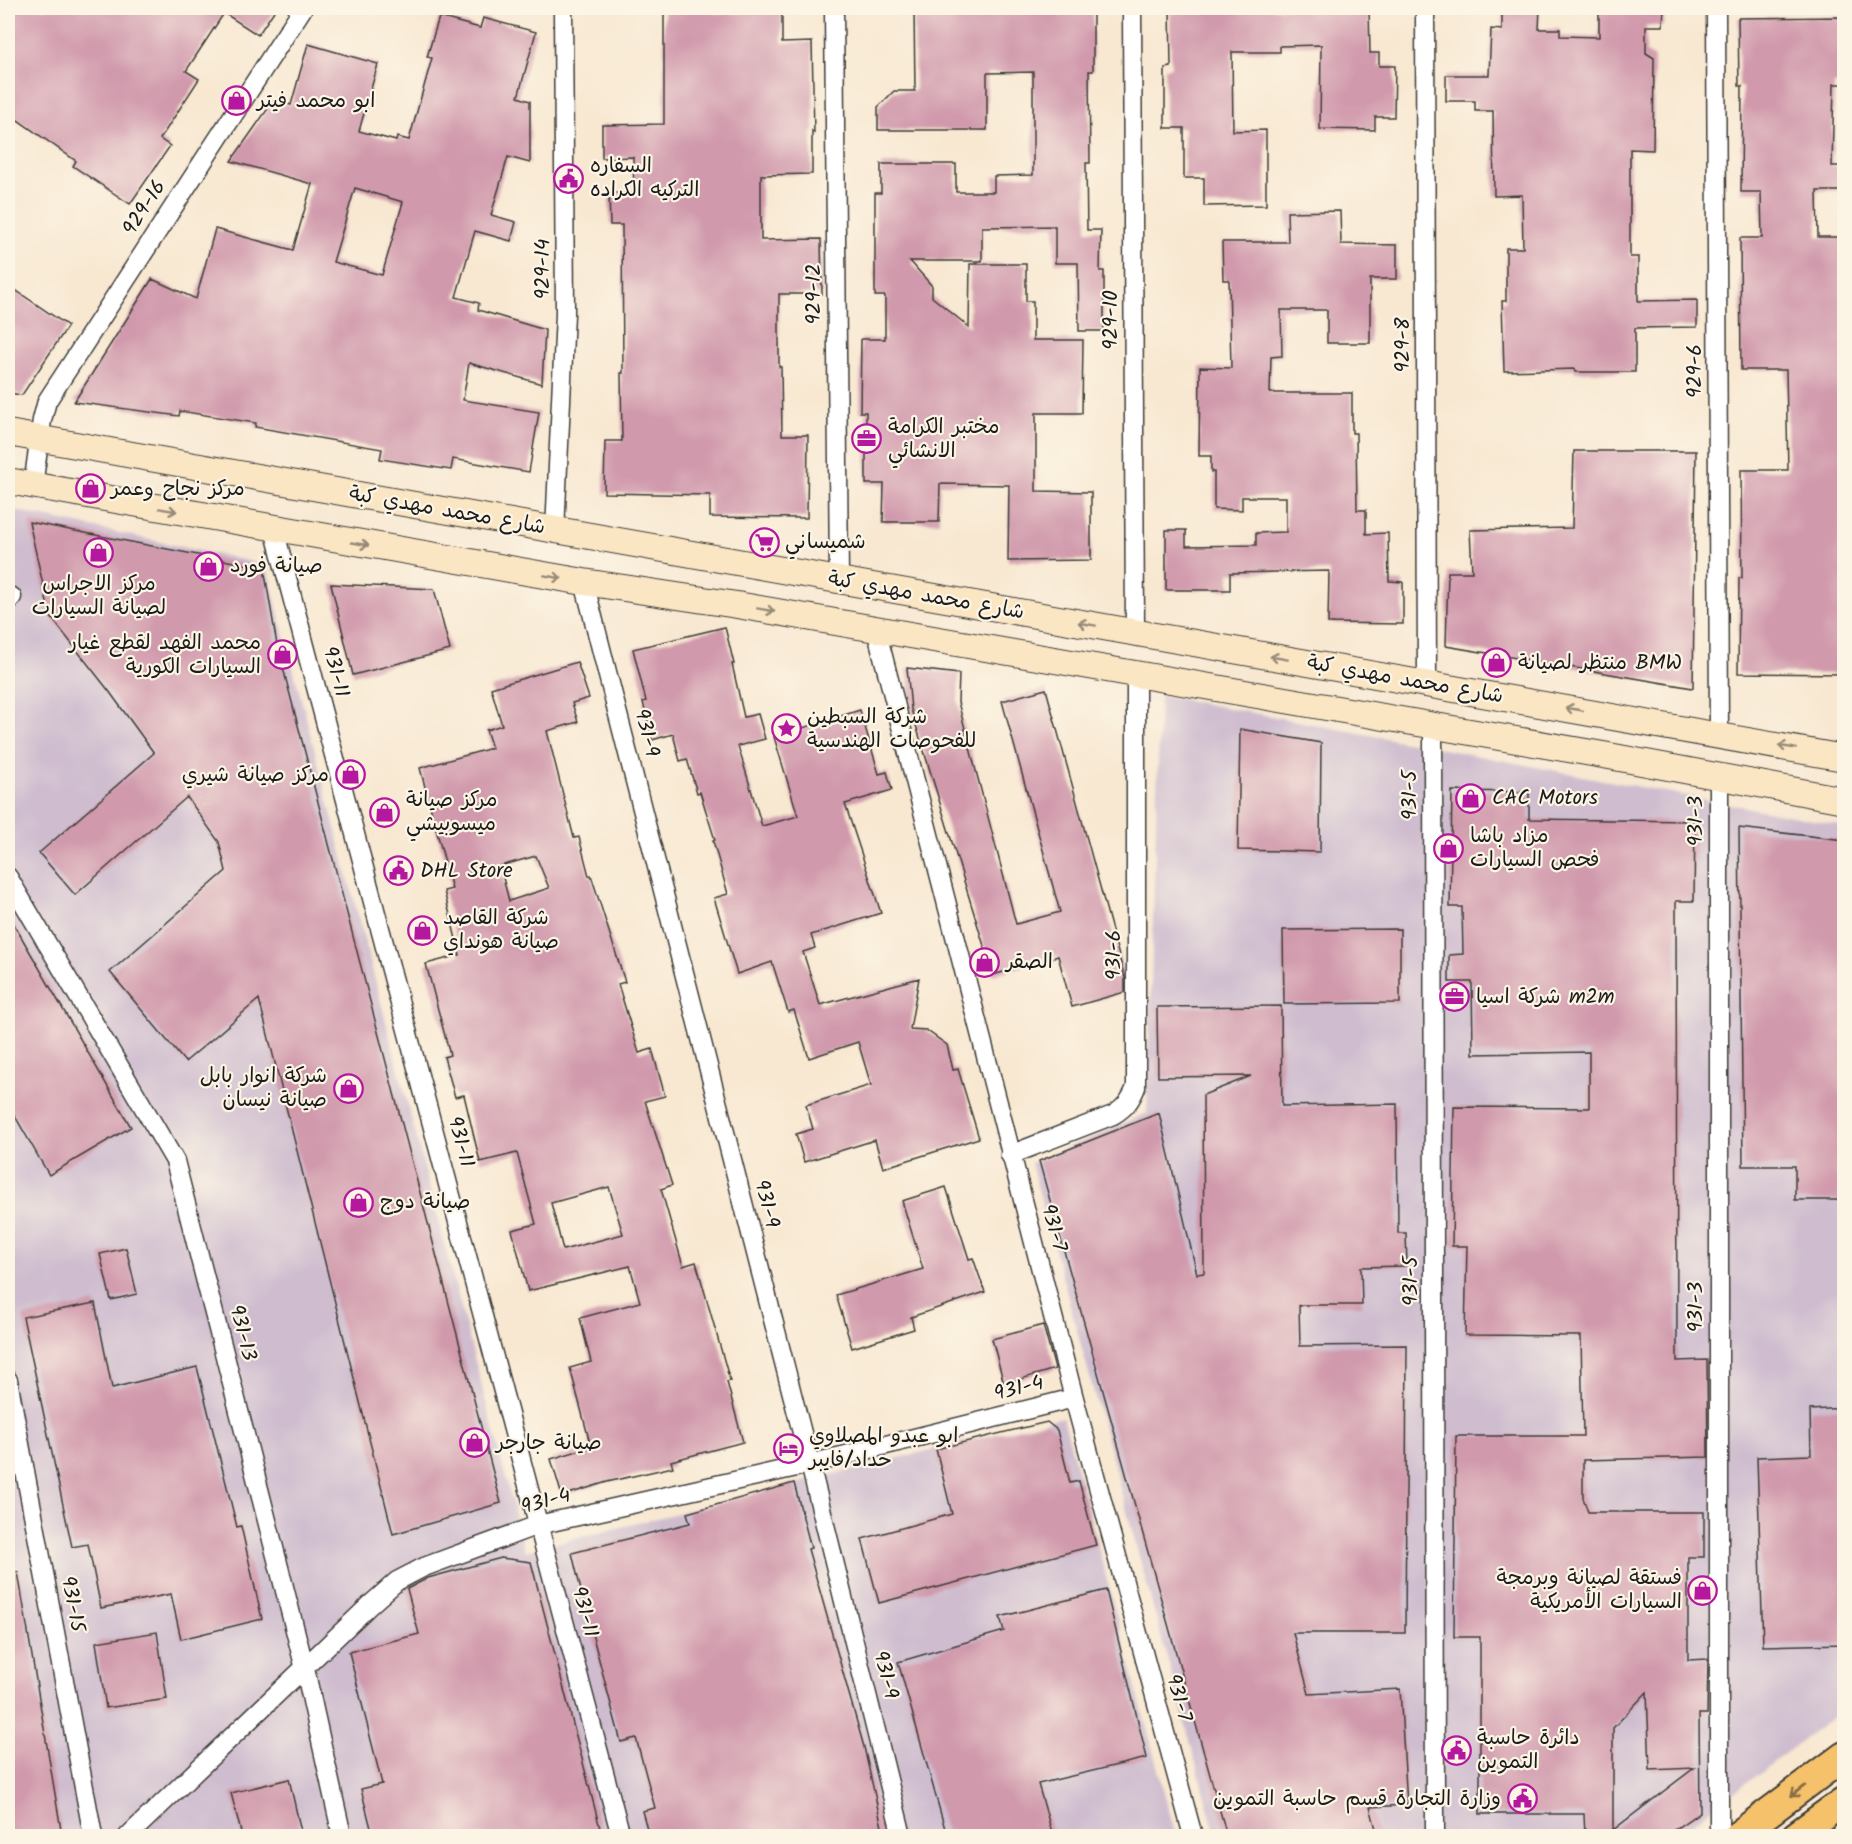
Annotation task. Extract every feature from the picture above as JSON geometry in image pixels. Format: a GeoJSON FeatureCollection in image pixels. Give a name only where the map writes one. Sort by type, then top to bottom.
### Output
{"type":"FeatureCollection","features":[{"type":"Feature","properties":{"kind":"main road"},"geometry":{"type":"LineString","coordinates":[[1737,1836],[1845,1756]]}},
{"type":"Feature","properties":{"kind":"main road"},"geometry":{"type":"LineString","coordinates":[[1796,1836],[1845,1801]]}},
{"type":"Feature","properties":{"kind":"street","name":"929-16"},"geometry":{"type":"LineString","coordinates":[[33,486],[47,401],[303,8]]}},
{"type":"Feature","properties":{"kind":"street","name":"929-14"},"geometry":{"type":"LineString","coordinates":[[555,531],[565,314],[562,8]]}},
{"type":"Feature","properties":{"kind":"street","name":"929-12"},"geometry":{"type":"LineString","coordinates":[[834,8],[839,580]]}},
{"type":"Feature","properties":{"kind":"street","name":"929-10"},"geometry":{"type":"LineString","coordinates":[[1132,8],[1136,633]]}},
{"type":"Feature","properties":{"kind":"street","name":"929-8"},"geometry":{"type":"LineString","coordinates":[[1425,8],[1427,683]]}},
{"type":"Feature","properties":{"kind":"street","name":"929-6"},"geometry":{"type":"LineString","coordinates":[[1716,8],[1719,735]]}},
{"type":"Feature","properties":{"kind":"street","name":"شارع محمد مهدي كبة"},"geometry":{"type":"LineString","coordinates":[[8,433],[1845,758]]}},
{"type":"Feature","properties":{"kind":"street","name":"شارع محمد مهدي كبة"},"geometry":{"type":"LineString","coordinates":[[8,481],[274,529],[584,582],[737,605],[1609,756],[1845,800]]}},
{"type":"Feature","properties":{"kind":"street","name":"931-11"},"geometry":{"type":"LineString","coordinates":[[274,529],[621,1836]]}},
{"type":"Feature","properties":{"kind":"street"},"geometry":{"type":"LineString","coordinates":[[737,605],[755,565]]}},
{"type":"Feature","properties":{"kind":"street","name":"931-9"},"geometry":{"type":"LineString","coordinates":[[584,582],[810,1464],[902,1836]]}},
{"type":"Feature","properties":{"kind":"street","name":"931-7"},"geometry":{"type":"LineString","coordinates":[[876,630],[1010,1155],[1193,1836]]}},
{"type":"Feature","properties":{"kind":"street","name":"931-6"},"geometry":{"type":"LineString","coordinates":[[1010,1155],[1113,1115],[1131,1099],[1136,1087],[1136,675]]}},
{"type":"Feature","properties":{"kind":"street"},"geometry":{"type":"LineString","coordinates":[[1609,756],[1614,716]]}},
{"type":"Feature","properties":{"kind":"street","name":"931-5"},"geometry":{"type":"LineString","coordinates":[[1433,726],[1435,1836]]}},
{"type":"Feature","properties":{"kind":"street","name":"931-3"},"geometry":{"type":"LineString","coordinates":[[1719,777],[1719,1836]]}},
{"type":"Feature","properties":{"kind":"street","name":"931-13"},"geometry":{"type":"LineString","coordinates":[[8,877],[176,1161],[304,1669],[342,1836]]}},
{"type":"Feature","properties":{"kind":"street","name":"931-15"},"geometry":{"type":"LineString","coordinates":[[8,1380],[93,1836]]}},
{"type":"Feature","properties":{"kind":"street","name":"931-4"},"geometry":{"type":"LineString","coordinates":[[128,1836],[397,1581],[424,1567],[538,1525],[810,1464],[1074,1398]]}},
{"type":"Feature","properties":{"kind":"shaded area"},"geometry":{"type":"Polygon","coordinates":[[[8,509],[266,565],[525,1551],[1063,1417],[1176,1836],[8,1836],[8,509]]]}},
{"type":"Feature","properties":{"kind":"shaded area"},"geometry":{"type":"Polygon","coordinates":[[[1160,695],[1844,826],[1844,1709],[1676,1836],[1216,1836],[1031,1163],[1147,1113],[1160,695]]]}},
{"type":"Feature","properties":{"kind":"building"},"geometry":{"type":"Polygon","coordinates":[[[12,8],[276,8],[258,35],[224,13],[186,71],[199,79],[160,139],[170,146],[130,204],[73,166],[76,161],[8,113],[8,14],[12,8]]]}},
{"type":"Feature","properties":{"kind":"building"},"geometry":{"type":"Polygon","coordinates":[[[664,8],[718,8],[713,13],[782,11],[782,43],[812,42],[814,133],[812,131],[812,174],[761,175],[761,240],[821,239],[822,294],[779,294],[782,435],[808,435],[807,518],[710,517],[710,495],[604,493],[605,441],[622,441],[622,225],[610,225],[609,193],[634,193],[633,157],[602,158],[602,125],[664,124],[664,8]]]}},
{"type":"Feature","properties":{"kind":"building"},"geometry":{"type":"Polygon","coordinates":[[[1093,8],[1093,71],[1089,71],[1090,163],[1086,163],[1087,230],[1101,230],[1100,271],[1104,271],[1104,331],[1079,331],[1078,263],[1055,263],[1055,226],[982,227],[982,261],[910,261],[932,286],[932,297],[969,327],[970,264],[1026,264],[1026,301],[1033,301],[1033,340],[1083,340],[1082,413],[1036,413],[1036,491],[1091,492],[1091,560],[1008,561],[1009,485],[940,484],[939,522],[883,522],[884,484],[866,484],[866,412],[860,412],[861,339],[885,339],[885,296],[875,296],[875,193],[881,193],[881,164],[956,164],[956,192],[994,192],[994,176],[1033,175],[1033,72],[987,73],[987,130],[878,130],[878,107],[894,91],[915,91],[914,9],[1093,8]]]}},
{"type":"Feature","properties":{"kind":"building"},"geometry":{"type":"Polygon","coordinates":[[[1170,8],[1369,8],[1370,53],[1379,53],[1379,66],[1395,66],[1394,117],[1375,117],[1375,130],[1320,129],[1321,45],[1280,46],[1280,52],[1232,52],[1233,131],[1266,130],[1266,205],[1204,206],[1204,178],[1184,178],[1184,128],[1165,128],[1165,68],[1171,67],[1170,8]]]}},
{"type":"Feature","properties":{"kind":"building"},"geometry":{"type":"Polygon","coordinates":[[[1502,8],[1540,8],[1539,29],[1560,29],[1560,36],[1599,37],[1599,8],[1664,8],[1663,26],[1646,26],[1646,53],[1654,58],[1653,150],[1630,149],[1630,257],[1638,257],[1638,301],[1697,300],[1697,327],[1635,328],[1635,372],[1575,372],[1574,369],[1504,371],[1502,301],[1506,301],[1506,248],[1523,248],[1522,195],[1494,196],[1493,111],[1475,111],[1475,101],[1446,101],[1446,75],[1489,75],[1491,29],[1502,30],[1502,8]]]}},
{"type":"Feature","properties":{"kind":"building"},"geometry":{"type":"Polygon","coordinates":[[[439,17],[480,28],[483,18],[536,32],[518,97],[530,101],[530,163],[508,157],[491,215],[516,222],[511,241],[475,231],[456,297],[479,303],[478,310],[545,330],[542,384],[469,363],[463,400],[539,412],[529,472],[453,459],[451,470],[380,459],[382,449],[255,427],[256,423],[180,411],[179,416],[74,402],[152,279],[196,299],[215,229],[293,250],[312,184],[231,161],[274,100],[291,105],[308,44],[378,64],[359,131],[396,141],[397,137],[409,140],[432,58],[427,57],[439,17]],[[355,188],[333,262],[382,275],[403,202],[355,188]]]}},
{"type":"Feature","properties":{"kind":"building"},"geometry":{"type":"Polygon","coordinates":[[[1845,17],[1845,84],[1834,84],[1832,166],[1845,166],[1845,191],[1817,191],[1818,237],[1845,237],[1845,674],[1738,673],[1739,578],[1742,578],[1741,470],[1788,470],[1786,370],[1741,370],[1740,238],[1762,238],[1761,192],[1741,192],[1742,86],[1739,86],[1738,18],[1845,17]]]}},
{"type":"Feature","properties":{"kind":"building"},"geometry":{"type":"Polygon","coordinates":[[[1340,211],[1341,244],[1397,245],[1397,279],[1370,279],[1370,343],[1327,343],[1327,310],[1281,310],[1282,356],[1271,357],[1270,393],[1352,393],[1352,433],[1356,433],[1357,510],[1366,510],[1366,534],[1388,533],[1389,581],[1403,582],[1403,624],[1328,623],[1329,571],[1230,573],[1230,590],[1166,590],[1166,530],[1186,530],[1186,546],[1256,545],[1256,533],[1286,532],[1286,497],[1242,497],[1242,510],[1214,509],[1214,472],[1211,472],[1211,456],[1199,456],[1200,367],[1231,368],[1229,280],[1223,280],[1222,242],[1288,242],[1287,212],[1340,211]]]}},
{"type":"Feature","properties":{"kind":"building"},"geometry":{"type":"Polygon","coordinates":[[[8,285],[68,326],[22,395],[8,393],[8,285]]]}},
{"type":"Feature","properties":{"kind":"building"},"geometry":{"type":"Polygon","coordinates":[[[1574,451],[1696,451],[1693,688],[1446,646],[1448,572],[1472,572],[1470,530],[1572,528],[1574,451]]]}},
{"type":"Feature","properties":{"kind":"building"},"geometry":{"type":"Polygon","coordinates":[[[29,522],[264,568],[277,645],[501,1503],[393,1534],[259,999],[185,1062],[110,972],[226,871],[219,842],[187,797],[75,895],[39,853],[154,753],[50,616],[29,522]]]}},
{"type":"Feature","properties":{"kind":"building"},"geometry":{"type":"Polygon","coordinates":[[[331,584],[434,589],[450,650],[353,675],[331,584]]]}},
{"type":"Feature","properties":{"kind":"building"},"geometry":{"type":"Polygon","coordinates":[[[725,627],[744,717],[758,714],[765,739],[738,746],[762,826],[798,816],[774,737],[860,710],[879,774],[887,772],[892,790],[845,804],[881,913],[811,935],[815,948],[803,952],[820,1005],[919,978],[910,1029],[926,1030],[947,1045],[953,1070],[958,1069],[979,1138],[883,1168],[875,1140],[804,1162],[796,1134],[813,1129],[806,1105],[871,1085],[858,1042],[809,1058],[794,1010],[788,1012],[772,962],[737,974],[714,898],[728,894],[700,792],[697,793],[687,759],[680,761],[673,734],[652,740],[643,702],[646,701],[633,649],[725,627]]]}},
{"type":"Feature","properties":{"kind":"building"},"geometry":{"type":"Polygon","coordinates":[[[577,662],[589,698],[572,703],[578,722],[547,731],[574,838],[579,837],[589,876],[591,875],[625,982],[618,984],[639,1053],[652,1049],[665,1096],[645,1101],[672,1185],[661,1189],[683,1266],[696,1262],[730,1381],[727,1382],[743,1442],[671,1461],[673,1467],[607,1482],[562,1496],[551,1459],[591,1447],[570,1368],[591,1362],[580,1318],[640,1302],[630,1266],[528,1291],[512,1230],[536,1224],[517,1153],[480,1162],[464,1095],[455,1097],[444,1057],[450,1055],[426,964],[460,955],[444,891],[452,889],[420,768],[492,748],[486,730],[502,725],[491,688],[577,662]],[[536,856],[500,866],[509,901],[549,888],[536,856]],[[609,1187],[551,1203],[563,1250],[623,1234],[609,1187]]]}},
{"type":"Feature","properties":{"kind":"building"},"geometry":{"type":"Polygon","coordinates":[[[907,668],[959,674],[958,702],[1016,924],[1060,912],[1002,701],[1046,689],[1125,978],[1125,992],[1072,1007],[1058,956],[993,975],[911,709],[907,668]]]}},
{"type":"Feature","properties":{"kind":"building"},"geometry":{"type":"Polygon","coordinates":[[[1240,729],[1321,743],[1320,852],[1238,850],[1240,729]]]}},
{"type":"Feature","properties":{"kind":"building"},"geometry":{"type":"Polygon","coordinates":[[[1452,791],[1529,792],[1529,819],[1695,821],[1694,901],[1676,901],[1677,1361],[1707,1360],[1708,1457],[1583,1460],[1583,1498],[1588,1512],[1704,1512],[1704,1557],[1688,1557],[1688,1660],[1708,1659],[1707,1714],[1699,1714],[1700,1812],[1665,1836],[1585,1836],[1584,1814],[1480,1814],[1480,1637],[1454,1637],[1456,1436],[1583,1436],[1581,1336],[1465,1335],[1467,1246],[1452,1246],[1454,1107],[1589,1108],[1589,1052],[1473,1054],[1472,982],[1449,982],[1449,955],[1463,954],[1462,907],[1450,907],[1452,791]],[[1647,1692],[1613,1728],[1613,1830],[1694,1768],[1650,1770],[1647,1692]]]}},
{"type":"Feature","properties":{"kind":"building"},"geometry":{"type":"Polygon","coordinates":[[[1739,828],[1845,840],[1845,1200],[1795,1200],[1795,1166],[1743,1166],[1739,828]]]}},
{"type":"Feature","properties":{"kind":"building"},"geometry":{"type":"Polygon","coordinates":[[[8,914],[131,1127],[49,1175],[8,1104],[8,914]]]}},
{"type":"Feature","properties":{"kind":"building"},"geometry":{"type":"Polygon","coordinates":[[[1400,929],[1400,1003],[1284,1004],[1283,930],[1400,929]]]}},
{"type":"Feature","properties":{"kind":"building"},"geometry":{"type":"Polygon","coordinates":[[[1281,1006],[1282,1106],[1397,1104],[1398,1233],[1406,1233],[1407,1266],[1361,1267],[1362,1305],[1299,1305],[1300,1346],[1407,1345],[1405,1633],[1293,1633],[1309,1694],[1400,1689],[1407,1805],[1370,1807],[1378,1836],[1227,1836],[1039,1161],[1159,1113],[1197,1274],[1204,1273],[1203,1095],[1251,1076],[1158,1077],[1157,1007],[1281,1006]]]}},
{"type":"Feature","properties":{"kind":"building"},"geometry":{"type":"Polygon","coordinates":[[[946,1187],[969,1259],[973,1258],[985,1292],[911,1317],[914,1329],[852,1348],[836,1295],[923,1269],[902,1201],[946,1187]]]}},
{"type":"Feature","properties":{"kind":"building"},"geometry":{"type":"Polygon","coordinates":[[[126,1248],[137,1294],[111,1300],[100,1254],[126,1248]]]}},
{"type":"Feature","properties":{"kind":"building"},"geometry":{"type":"Polygon","coordinates":[[[95,1303],[112,1388],[197,1367],[237,1527],[241,1526],[262,1619],[181,1639],[171,1594],[101,1608],[88,1544],[72,1547],[23,1317],[95,1303]]]}},
{"type":"Feature","properties":{"kind":"building"},"geometry":{"type":"Polygon","coordinates":[[[1043,1325],[1055,1369],[1004,1384],[992,1339],[1043,1325]]]}},
{"type":"Feature","properties":{"kind":"building"},"geometry":{"type":"Polygon","coordinates":[[[1845,1408],[1845,1644],[1763,1646],[1757,1457],[1811,1455],[1810,1410],[1845,1408]]]}},
{"type":"Feature","properties":{"kind":"building"},"geometry":{"type":"Polygon","coordinates":[[[1047,1422],[1057,1430],[1070,1483],[1079,1481],[1096,1545],[879,1603],[862,1539],[952,1514],[936,1449],[1047,1422]]]}},
{"type":"Feature","properties":{"kind":"building"},"geometry":{"type":"Polygon","coordinates":[[[794,1483],[811,1548],[808,1549],[864,1747],[884,1836],[649,1836],[642,1811],[655,1808],[636,1738],[621,1742],[572,1553],[690,1523],[687,1513],[794,1483]]]}},
{"type":"Feature","properties":{"kind":"building"},"geometry":{"type":"Polygon","coordinates":[[[501,1558],[531,1562],[602,1836],[373,1836],[361,1789],[382,1784],[349,1652],[419,1634],[407,1589],[428,1578],[501,1558]]]}},
{"type":"Feature","properties":{"kind":"building"},"geometry":{"type":"Polygon","coordinates":[[[18,1572],[62,1836],[8,1836],[8,1573],[18,1572]]]}},
{"type":"Feature","properties":{"kind":"building"},"geometry":{"type":"Polygon","coordinates":[[[1106,1590],[1147,1758],[1038,1784],[1053,1836],[947,1836],[898,1662],[1004,1631],[1000,1617],[1106,1590]]]}},
{"type":"Feature","properties":{"kind":"building"},"geometry":{"type":"Polygon","coordinates":[[[157,1632],[167,1699],[106,1708],[96,1642],[157,1632]]]}},
{"type":"Feature","properties":{"kind":"building"},"geometry":{"type":"Polygon","coordinates":[[[289,1779],[302,1836],[242,1836],[231,1793],[289,1779]]]}},
{"type":"Feature","properties":{"kind":"place","name":"ابو محمد فيتر"},"geometry":{"type":"Point","coordinates":[236,101]}},
{"type":"Feature","properties":{"kind":"place","name":"السفاره التركيه الكراده"},"geometry":{"type":"Point","coordinates":[569,178]}},
{"type":"Feature","properties":{"kind":"place","name":"مختبر الكرامة الانشائي"},"geometry":{"type":"Point","coordinates":[867,439]}},
{"type":"Feature","properties":{"kind":"place","name":"مركز نجاح وعمر"},"geometry":{"type":"Point","coordinates":[90,489]}},
{"type":"Feature","properties":{"kind":"place","name":"شميساني"},"geometry":{"type":"Point","coordinates":[764,542]}},
{"type":"Feature","properties":{"kind":"place","name":"مركز الاجراس لصيانة السيارات"},"geometry":{"type":"Point","coordinates":[99,553]}},
{"type":"Feature","properties":{"kind":"place","name":"صيانة فورد"},"geometry":{"type":"Point","coordinates":[209,566]}},
{"type":"Feature","properties":{"kind":"place","name":"محمد الفهد لقطع غيار السيارات الكورية"},"geometry":{"type":"Point","coordinates":[282,655]}},
{"type":"Feature","properties":{"kind":"place","name":"منتظر لصيانة BMW"},"geometry":{"type":"Point","coordinates":[1497,663]}},
{"type":"Feature","properties":{"kind":"place","name":"شركة السبطين للفحوصات الهندسية"},"geometry":{"type":"Point","coordinates":[786,729]}},
{"type":"Feature","properties":{"kind":"place","name":"مركز صيانة شيري"},"geometry":{"type":"Point","coordinates":[350,775]}},
{"type":"Feature","properties":{"kind":"place","name":"CAC Motors"},"geometry":{"type":"Point","coordinates":[1471,798]}},
{"type":"Feature","properties":{"kind":"place","name":"مركز صيانة ميسوبيشي"},"geometry":{"type":"Point","coordinates":[385,812]}},
{"type":"Feature","properties":{"kind":"place","name":"مزاد باشا فحص السيارات"},"geometry":{"type":"Point","coordinates":[1449,848]}},
{"type":"Feature","properties":{"kind":"place","name":"DHL Store"},"geometry":{"type":"Point","coordinates":[399,871]}},
{"type":"Feature","properties":{"kind":"place","name":"شركة القاصد صيانة هونداي"},"geometry":{"type":"Point","coordinates":[422,930]}},
{"type":"Feature","properties":{"kind":"place","name":"الصقر"},"geometry":{"type":"Point","coordinates":[985,962]}},
{"type":"Feature","properties":{"kind":"place","name":"شركة اسيا m2m"},"geometry":{"type":"Point","coordinates":[1455,997]}},
{"type":"Feature","properties":{"kind":"place","name":"شركة انوار بابل صيانة نيسان"},"geometry":{"type":"Point","coordinates":[348,1088]}},
{"type":"Feature","properties":{"kind":"place","name":"صيانة دوج"},"geometry":{"type":"Point","coordinates":[359,1202]}},
{"type":"Feature","properties":{"kind":"place","name":"صيانة جارجر"},"geometry":{"type":"Point","coordinates":[475,1443]}},
{"type":"Feature","properties":{"kind":"place","name":"ابو عبدو المصلاوي حداد/فايبر"},"geometry":{"type":"Point","coordinates":[788,1448]}},
{"type":"Feature","properties":{"kind":"place","name":"فستقة لصيانة وبرمجة السيارات الأمريكية"},"geometry":{"type":"Point","coordinates":[1703,1590]}},
{"type":"Feature","properties":{"kind":"place","name":"دائرة حاسبة التموين"},"geometry":{"type":"Point","coordinates":[1456,1750]}},
{"type":"Feature","properties":{"kind":"place","name":"وزارة التجارة قسم حاسبة التموين"},"geometry":{"type":"Point","coordinates":[1522,1799]}}]}
